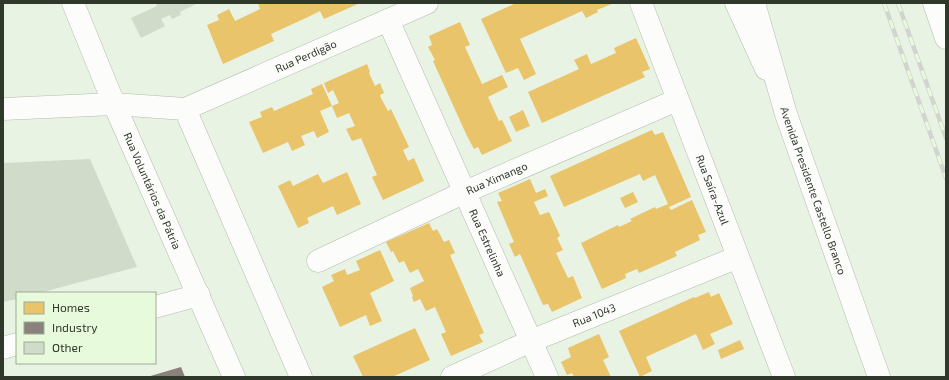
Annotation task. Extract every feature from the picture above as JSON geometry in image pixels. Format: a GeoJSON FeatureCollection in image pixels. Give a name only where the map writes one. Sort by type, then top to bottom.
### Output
{"type":"FeatureCollection","features":[{"type":"Feature","properties":{"kind":"street","name":"Rua Voluntários da Pátria"},"geometry":{"type":"LineString","coordinates":[[72,3],[114,104],[234,377]]}},
{"type":"Feature","properties":{"kind":"street","name":"Rua Perdigão"},"geometry":{"type":"LineString","coordinates":[[185,109],[427,3]]}},
{"type":"Feature","properties":{"kind":"street","name":"Rua Saíra-Azul"},"geometry":{"type":"LineString","coordinates":[[641,3],[784,377]]}},
{"type":"Feature","properties":{"kind":"street"},"geometry":{"type":"LineString","coordinates":[[736,3],[786,114]]}},
{"type":"Feature","properties":{"kind":"street","name":"Avenida Presidente Castello Branco"},"geometry":{"type":"LineString","coordinates":[[754,3],[786,114],[879,377]]}},
{"type":"Feature","properties":{"kind":"street"},"geometry":{"type":"LineString","coordinates":[[934,3],[946,38]]}},
{"type":"Feature","properties":{"kind":"street","name":"Rua Estrelinha"},"geometry":{"type":"LineString","coordinates":[[388,20],[547,377]]}},
{"type":"Feature","properties":{"kind":"street","name":"Rua Ximango"},"geometry":{"type":"LineString","coordinates":[[318,260],[465,192],[677,100]]}},
{"type":"Feature","properties":{"kind":"street"},"geometry":{"type":"LineString","coordinates":[[3,109],[114,104],[185,109],[301,377]]}},
{"type":"Feature","properties":{"kind":"street","name":"Rua 1043"},"geometry":{"type":"LineString","coordinates":[[452,377],[531,341],[738,257]]}},
{"type":"Feature","properties":{"kind":"street"},"geometry":{"type":"LineString","coordinates":[[156,307],[199,295]]}},
{"type":"Feature","properties":{"kind":"street"},"geometry":{"type":"LineString","coordinates":[[3,348],[16,344]]}},
{"type":"Feature","properties":{"kind":"building: Homes"},"geometry":{"type":"Polygon","coordinates":[[[258,3],[360,3],[324,19],[320,11],[271,34],[274,41],[223,64],[207,25],[219,20],[217,15],[229,9],[235,21],[260,9],[258,3]]]}},
{"type":"Feature","properties":{"kind":"building: Homes"},"geometry":{"type":"Polygon","coordinates":[[[516,3],[614,3],[597,10],[598,12],[586,18],[582,11],[520,39],[536,74],[524,80],[518,68],[506,73],[481,19],[516,3]]]}},
{"type":"Feature","properties":{"kind":"building: Homes"},"geometry":{"type":"Polygon","coordinates":[[[460,22],[470,45],[465,47],[482,84],[502,75],[508,87],[488,97],[499,121],[502,120],[512,141],[482,155],[478,147],[474,149],[467,136],[428,47],[432,45],[429,36],[460,22]]]}},
{"type":"Feature","properties":{"kind":"building: Homes"},"geometry":{"type":"Polygon","coordinates":[[[636,38],[650,69],[642,72],[645,77],[542,123],[528,92],[579,69],[574,60],[587,54],[591,64],[616,53],[614,48],[636,38]]]}},
{"type":"Feature","properties":{"kind":"building: Homes"},"geometry":{"type":"Polygon","coordinates":[[[367,64],[375,86],[380,83],[384,93],[380,95],[381,98],[388,111],[391,109],[409,147],[403,150],[408,161],[414,158],[424,181],[383,200],[372,177],[377,175],[361,138],[352,141],[346,129],[355,126],[349,113],[337,118],[332,106],[339,103],[333,90],[328,93],[324,83],[367,64]]]}},
{"type":"Feature","properties":{"kind":"building: Homes"},"geometry":{"type":"Polygon","coordinates":[[[322,84],[332,106],[320,111],[329,132],[317,138],[314,131],[301,136],[305,145],[292,151],[288,142],[263,153],[249,122],[262,117],[260,112],[272,107],[274,111],[313,94],[311,89],[322,84]]]}},
{"type":"Feature","properties":{"kind":"building: Homes"},"geometry":{"type":"Polygon","coordinates":[[[523,110],[530,126],[516,132],[509,117],[523,110]]]}},
{"type":"Feature","properties":{"kind":"building: Homes"},"geometry":{"type":"Polygon","coordinates":[[[652,130],[655,135],[663,132],[691,197],[669,207],[671,210],[692,200],[706,232],[698,235],[700,240],[675,252],[677,256],[639,273],[637,269],[625,274],[626,278],[602,289],[581,243],[618,225],[619,227],[632,221],[630,219],[655,207],[656,209],[668,204],[655,175],[643,181],[640,174],[564,207],[550,176],[652,130]]]}},
{"type":"Feature","properties":{"kind":"building: Homes"},"geometry":{"type":"Polygon","coordinates":[[[347,172],[361,204],[337,215],[333,206],[307,218],[309,223],[298,228],[278,186],[290,180],[293,186],[318,174],[323,183],[347,172]]]}},
{"type":"Feature","properties":{"kind":"building: Homes"},"geometry":{"type":"Polygon","coordinates":[[[530,179],[536,193],[545,189],[548,196],[534,202],[540,215],[549,212],[560,236],[557,238],[563,250],[556,253],[568,278],[573,276],[582,298],[552,312],[548,304],[543,305],[520,254],[515,257],[509,244],[514,242],[497,202],[502,201],[498,193],[530,179]]]}},
{"type":"Feature","properties":{"kind":"building: Homes"},"geometry":{"type":"Polygon","coordinates":[[[633,192],[638,202],[625,208],[620,198],[633,192]]]}},
{"type":"Feature","properties":{"kind":"building: Homes"},"geometry":{"type":"Polygon","coordinates":[[[429,223],[433,231],[437,229],[444,242],[449,240],[455,253],[450,255],[484,333],[479,335],[483,342],[451,356],[441,334],[446,332],[435,307],[426,311],[420,299],[414,302],[412,297],[410,288],[424,281],[418,269],[410,273],[404,261],[399,263],[393,251],[391,252],[386,242],[429,223]]]}},
{"type":"Feature","properties":{"kind":"building: Homes"},"geometry":{"type":"Polygon","coordinates":[[[380,250],[394,281],[370,293],[382,321],[370,326],[366,315],[340,327],[322,287],[334,281],[331,275],[345,269],[347,275],[360,270],[356,261],[380,250]]]}},
{"type":"Feature","properties":{"kind":"building: Homes"},"geometry":{"type":"Polygon","coordinates":[[[709,292],[711,297],[719,293],[733,324],[710,334],[715,344],[703,350],[696,334],[646,357],[652,371],[640,377],[619,331],[694,297],[695,298],[709,292]]]}},
{"type":"Feature","properties":{"kind":"building: Homes"},"geometry":{"type":"Polygon","coordinates":[[[415,328],[430,360],[392,377],[363,377],[353,356],[415,328]]]}},
{"type":"Feature","properties":{"kind":"building: Homes"},"geometry":{"type":"Polygon","coordinates":[[[599,334],[609,357],[603,360],[611,377],[574,377],[572,373],[567,375],[561,362],[571,357],[568,348],[599,334]]]}},
{"type":"Feature","properties":{"kind":"building: Homes"},"geometry":{"type":"Polygon","coordinates":[[[740,340],[744,349],[721,359],[718,350],[740,340]]]}},
{"type":"Feature","properties":{"kind":"building: Industry"},"geometry":{"type":"Polygon","coordinates":[[[181,367],[185,377],[147,377],[181,367]]]}},
{"type":"Feature","properties":{"kind":"building: Other"},"geometry":{"type":"Polygon","coordinates":[[[156,3],[198,3],[180,12],[181,15],[172,19],[170,15],[161,19],[165,26],[141,38],[131,18],[157,6],[156,3]]]}},
{"type":"Feature","properties":{"kind":"building: Other"},"geometry":{"type":"Polygon","coordinates":[[[90,159],[137,267],[43,292],[16,292],[16,299],[3,302],[3,163],[90,159]]]}},
{"type":"Feature","properties":{"kind":"railway"},"geometry":{"type":"LineString","coordinates":[[884,3],[946,178]]}},
{"type":"Feature","properties":{"kind":"railway"},"geometry":{"type":"LineString","coordinates":[[898,3],[946,138]]}}]}
